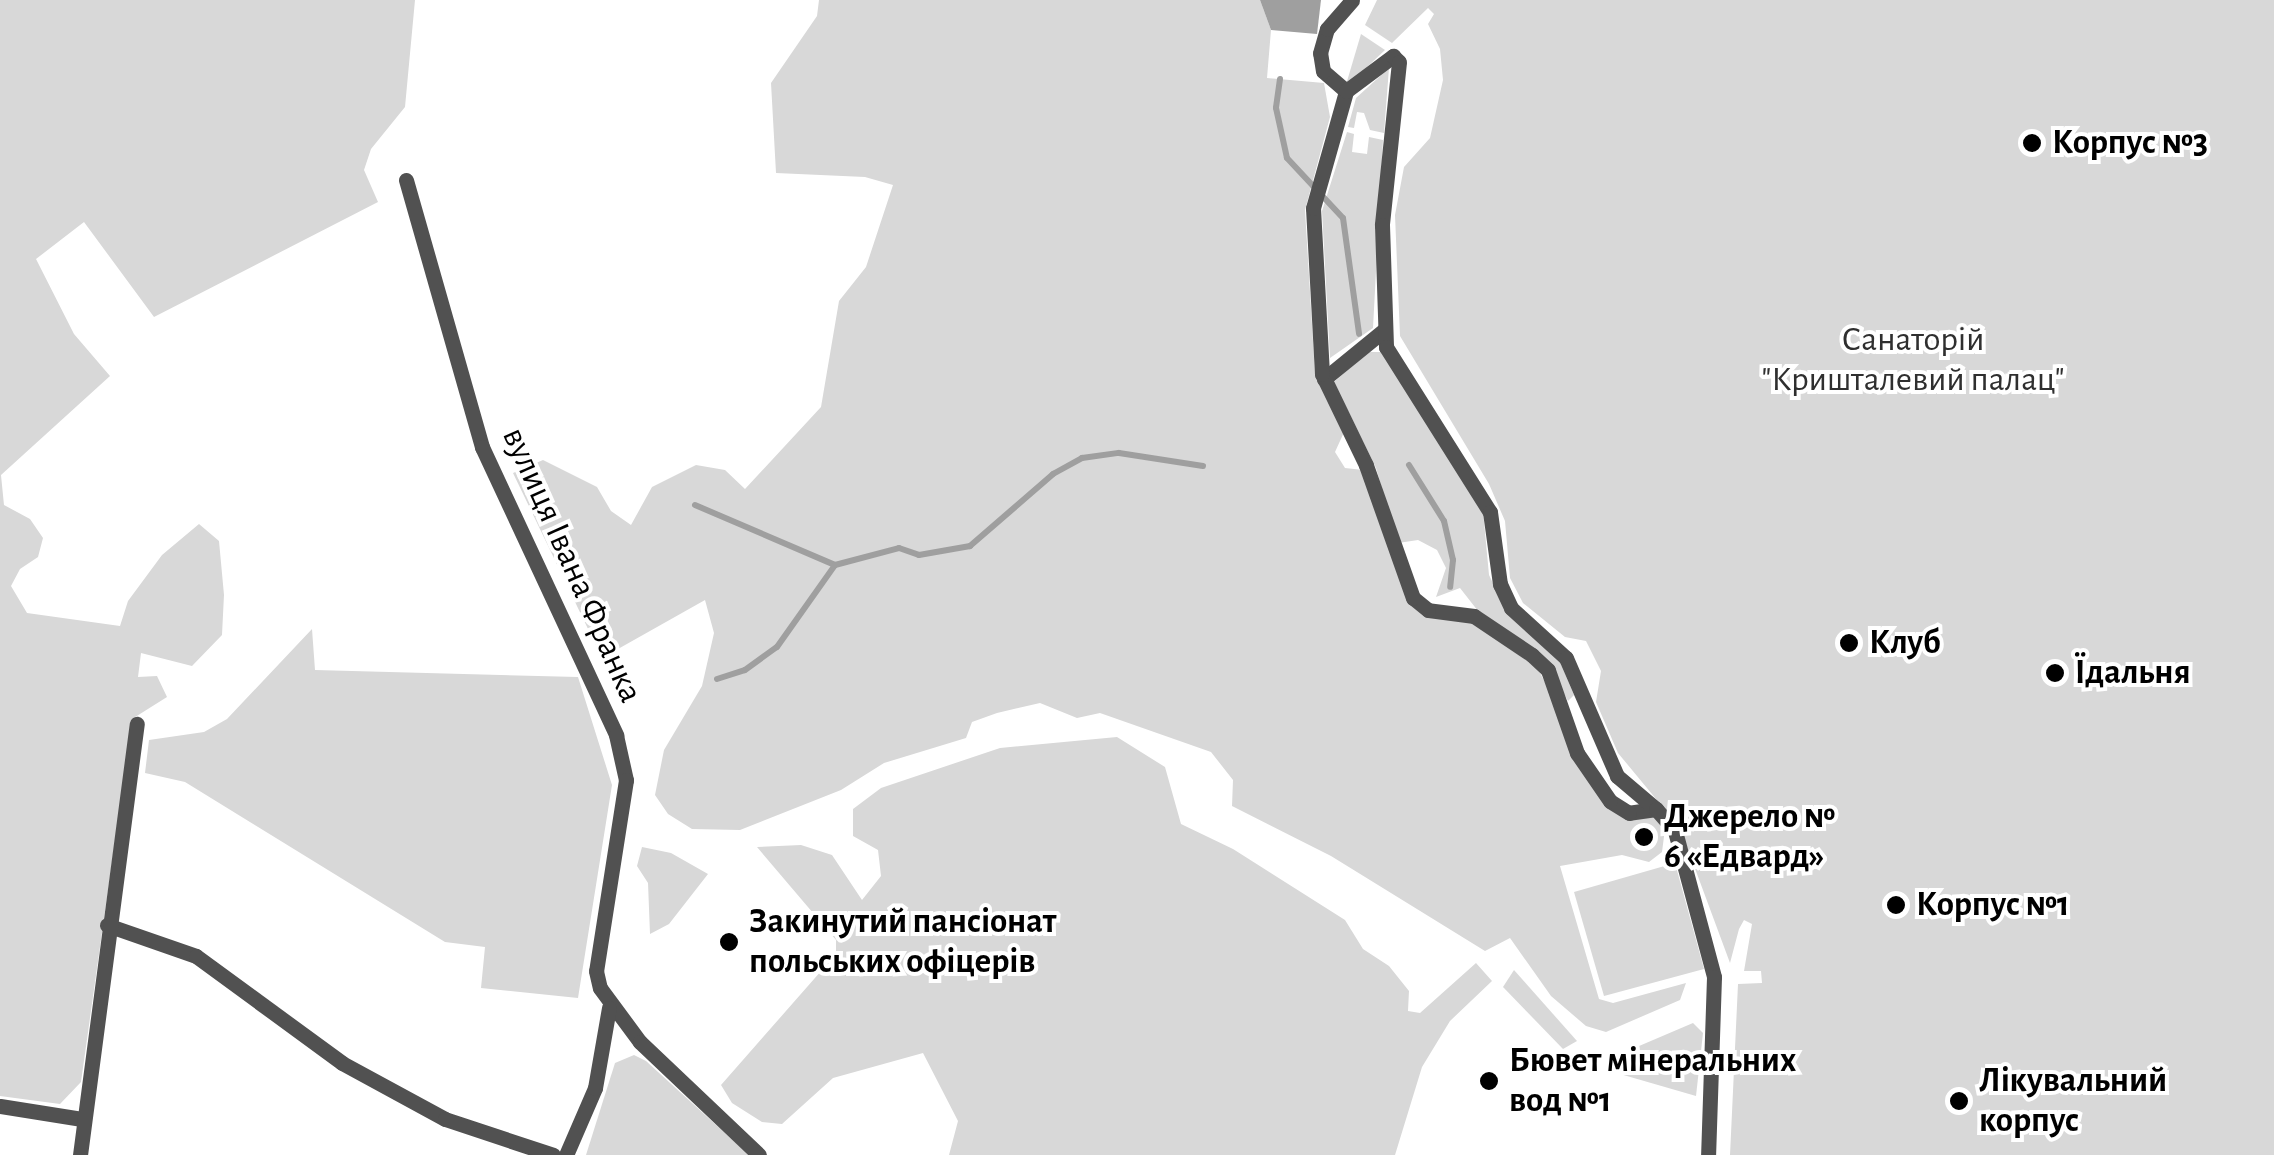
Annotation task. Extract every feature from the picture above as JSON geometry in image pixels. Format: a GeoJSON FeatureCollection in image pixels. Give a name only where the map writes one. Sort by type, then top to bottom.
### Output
{"type":"FeatureCollection","features":[{"type":"Feature","properties":{"kind":"street"},"geometry":{"type":"LineString","coordinates":[[1346,92],[1323,71],[1320,53],[1328,28],[1352,0]]}},
{"type":"Feature","properties":{"kind":"street"},"geometry":{"type":"LineString","coordinates":[[1656,809],[1629,813],[1610,801],[1578,753],[1548,670],[1532,655],[1474,616],[1428,610],[1413,598],[1366,465],[1324,379],[1312,208],[1346,92],[1396,58],[1382,226],[1384,330],[1434,430],[1490,512],[1500,584],[1511,608],[1566,658],[1617,776],[1656,809],[1675,831],[1714,976],[1708,1155]]}},
{"type":"Feature","properties":{"kind":"street","name":"вулиця Івана Франка"},"geometry":{"type":"LineString","coordinates":[[406,180],[482,447],[616,735],[626,780],[596,971],[610,1008]]}},
{"type":"Feature","properties":{"kind":"street"},"geometry":{"type":"LineString","coordinates":[[1324,379],[1384,330]]}},
{"type":"Feature","properties":{"kind":"street"},"geometry":{"type":"LineString","coordinates":[[80,1155],[107,925],[137,724]]}},
{"type":"Feature","properties":{"kind":"street"},"geometry":{"type":"LineString","coordinates":[[107,925],[196,956],[342,1063],[445,1119],[554,1155]]}},
{"type":"Feature","properties":{"kind":"street"},"geometry":{"type":"LineString","coordinates":[[566,1155],[595,1088],[610,1008]]}},
{"type":"Feature","properties":{"kind":"street"},"geometry":{"type":"LineString","coordinates":[[610,1008],[760,1155]]}},
{"type":"Feature","properties":{"kind":"street"},"geometry":{"type":"LineString","coordinates":[[0,1106],[82,1119]]}},
{"type":"Feature","properties":{"kind":"green space"},"geometry":{"type":"Polygon","coordinates":[[[0,0],[415,0],[405,107],[371,149],[364,170],[378,202],[154,317],[84,222],[36,259],[74,334],[110,376],[1,475],[4,505],[30,519],[43,538],[38,557],[20,569],[11,586],[27,613],[120,626],[128,601],[162,555],[199,524],[219,541],[224,595],[222,635],[192,666],[141,653],[138,677],[157,676],[167,697],[132,719],[81,1082],[60,1104],[0,1096],[0,0]]]}},
{"type":"Feature","properties":{"kind":"green space"},"geometry":{"type":"Polygon","coordinates":[[[819,0],[1260,0],[1271,30],[1267,78],[1324,83],[1330,117],[1305,210],[1315,374],[1345,430],[1335,452],[1345,468],[1363,470],[1406,598],[1481,627],[1538,669],[1610,808],[1624,818],[1655,816],[1665,829],[1662,852],[1649,862],[1622,855],[1560,866],[1599,999],[1613,1003],[1686,983],[1680,1000],[1606,1032],[1586,1026],[1551,996],[1510,938],[1485,951],[1331,856],[1232,806],[1233,780],[1211,752],[1100,713],[1077,718],[1040,703],[997,713],[972,722],[966,738],[884,763],[841,790],[740,830],[692,829],[668,814],[655,795],[664,750],[702,686],[714,633],[705,600],[602,658],[513,473],[543,460],[597,487],[611,511],[631,525],[652,487],[696,465],[725,470],[745,489],[821,407],[839,301],[866,267],[893,185],[865,177],[776,173],[771,83],[817,16],[819,0]]]}},
{"type":"Feature","properties":{"kind":"green space","name":"Санаторій \"Кришталевий палац\""},"geometry":{"type":"Polygon","coordinates":[[[1377,0],[2274,0],[2274,1155],[1730,1155],[1738,984],[1762,983],[1761,971],[1744,971],[1752,924],[1744,920],[1730,963],[1680,828],[1618,753],[1596,702],[1601,671],[1586,641],[1565,637],[1523,603],[1510,578],[1505,521],[1489,484],[1400,336],[1395,215],[1404,167],[1430,138],[1443,80],[1440,49],[1428,24],[1434,14],[1428,8],[1392,43],[1365,25],[1377,0]]]}},
{"type":"Feature","properties":{"kind":"green space"},"geometry":{"type":"Polygon","coordinates":[[[1361,34],[1385,50],[1345,88],[1361,34]]]}},
{"type":"Feature","properties":{"kind":"green space"},"geometry":{"type":"Polygon","coordinates":[[[1389,68],[1384,133],[1370,130],[1364,113],[1357,112],[1354,128],[1348,127],[1356,98],[1389,68]]]}},
{"type":"Feature","properties":{"kind":"green space"},"geometry":{"type":"Polygon","coordinates":[[[1347,132],[1354,134],[1352,152],[1367,154],[1369,137],[1383,140],[1373,328],[1330,358],[1322,211],[1347,132]]]}},
{"type":"Feature","properties":{"kind":"green space"},"geometry":{"type":"Polygon","coordinates":[[[1368,352],[1381,352],[1392,365],[1483,511],[1489,575],[1507,612],[1557,655],[1574,695],[1568,701],[1546,660],[1478,611],[1460,588],[1436,597],[1446,568],[1437,550],[1418,540],[1398,543],[1376,468],[1334,382],[1368,352]]]}},
{"type":"Feature","properties":{"kind":"green space"},"geometry":{"type":"Polygon","coordinates":[[[312,629],[315,670],[578,677],[612,785],[578,998],[481,988],[485,947],[445,942],[185,782],[145,773],[149,740],[204,732],[227,719],[312,629]]]}},
{"type":"Feature","properties":{"kind":"green space"},"geometry":{"type":"Polygon","coordinates":[[[1117,737],[1165,767],[1181,824],[1233,849],[1345,920],[1363,949],[1389,966],[1409,991],[1408,1011],[1420,1013],[1476,963],[1492,981],[1450,1021],[1422,1067],[1395,1155],[949,1155],[958,1121],[923,1053],[833,1078],[782,1124],[762,1122],[732,1103],[721,1085],[836,954],[836,940],[757,847],[801,845],[832,855],[862,900],[881,876],[878,850],[853,836],[853,809],[881,788],[1000,748],[1117,737]]]}},
{"type":"Feature","properties":{"kind":"green space"},"geometry":{"type":"Polygon","coordinates":[[[642,847],[671,853],[708,874],[669,924],[650,934],[648,883],[637,866],[642,847]]]}},
{"type":"Feature","properties":{"kind":"green space"},"geometry":{"type":"Polygon","coordinates":[[[1675,863],[1704,969],[1604,996],[1574,892],[1675,863]]]}},
{"type":"Feature","properties":{"kind":"green space"},"geometry":{"type":"Polygon","coordinates":[[[1514,970],[1577,1041],[1563,1049],[1503,987],[1514,970]]]}},
{"type":"Feature","properties":{"kind":"green space"},"geometry":{"type":"Polygon","coordinates":[[[1693,1023],[1703,1033],[1696,1096],[1620,1074],[1625,1052],[1693,1023]]]}},
{"type":"Feature","properties":{"kind":"green space"},"geometry":{"type":"Polygon","coordinates":[[[634,1055],[646,1061],[749,1155],[586,1155],[615,1063],[634,1055]]]}},
{"type":"Feature","properties":{"kind":"shaded area"},"geometry":{"type":"Polygon","coordinates":[[[1260,0],[1321,0],[1317,34],[1271,30],[1260,0]]]}},
{"type":"Feature","properties":{"kind":"waterway"},"geometry":{"type":"LineString","coordinates":[[1280,79],[1276,108],[1287,158],[1343,218],[1359,334]]}},
{"type":"Feature","properties":{"kind":"waterway"},"geometry":{"type":"LineString","coordinates":[[717,679],[745,670],[777,647],[835,565],[899,548],[919,555],[970,546],[1053,474],[1082,458],[1119,453],[1203,466]]}},
{"type":"Feature","properties":{"kind":"waterway"},"geometry":{"type":"LineString","coordinates":[[1409,465],[1444,521],[1453,560],[1450,587]]}},
{"type":"Feature","properties":{"kind":"waterway"},"geometry":{"type":"LineString","coordinates":[[695,505],[835,565]]}},
{"type":"Feature","properties":{"kind":"place","name":"Корпус №3"},"geometry":{"type":"Point","coordinates":[2032,143]}},
{"type":"Feature","properties":{"kind":"place","name":"Клуб"},"geometry":{"type":"Point","coordinates":[1849,643]}},
{"type":"Feature","properties":{"kind":"place","name":"Їдальня"},"geometry":{"type":"Point","coordinates":[2055,673]}},
{"type":"Feature","properties":{"kind":"place","name":"Джерело № 6 «Едвард»"},"geometry":{"type":"Point","coordinates":[1644,837]}},
{"type":"Feature","properties":{"kind":"place","name":"Корпус №1"},"geometry":{"type":"Point","coordinates":[1896,905]}},
{"type":"Feature","properties":{"kind":"place","name":"Закинутий пансіонат польських офіцерів"},"geometry":{"type":"Point","coordinates":[729,942]}},
{"type":"Feature","properties":{"kind":"place","name":"Бювет мінеральних вод №1"},"geometry":{"type":"Point","coordinates":[1489,1081]}},
{"type":"Feature","properties":{"kind":"place","name":"Лікувальний корпус"},"geometry":{"type":"Point","coordinates":[1959,1101]}}]}
